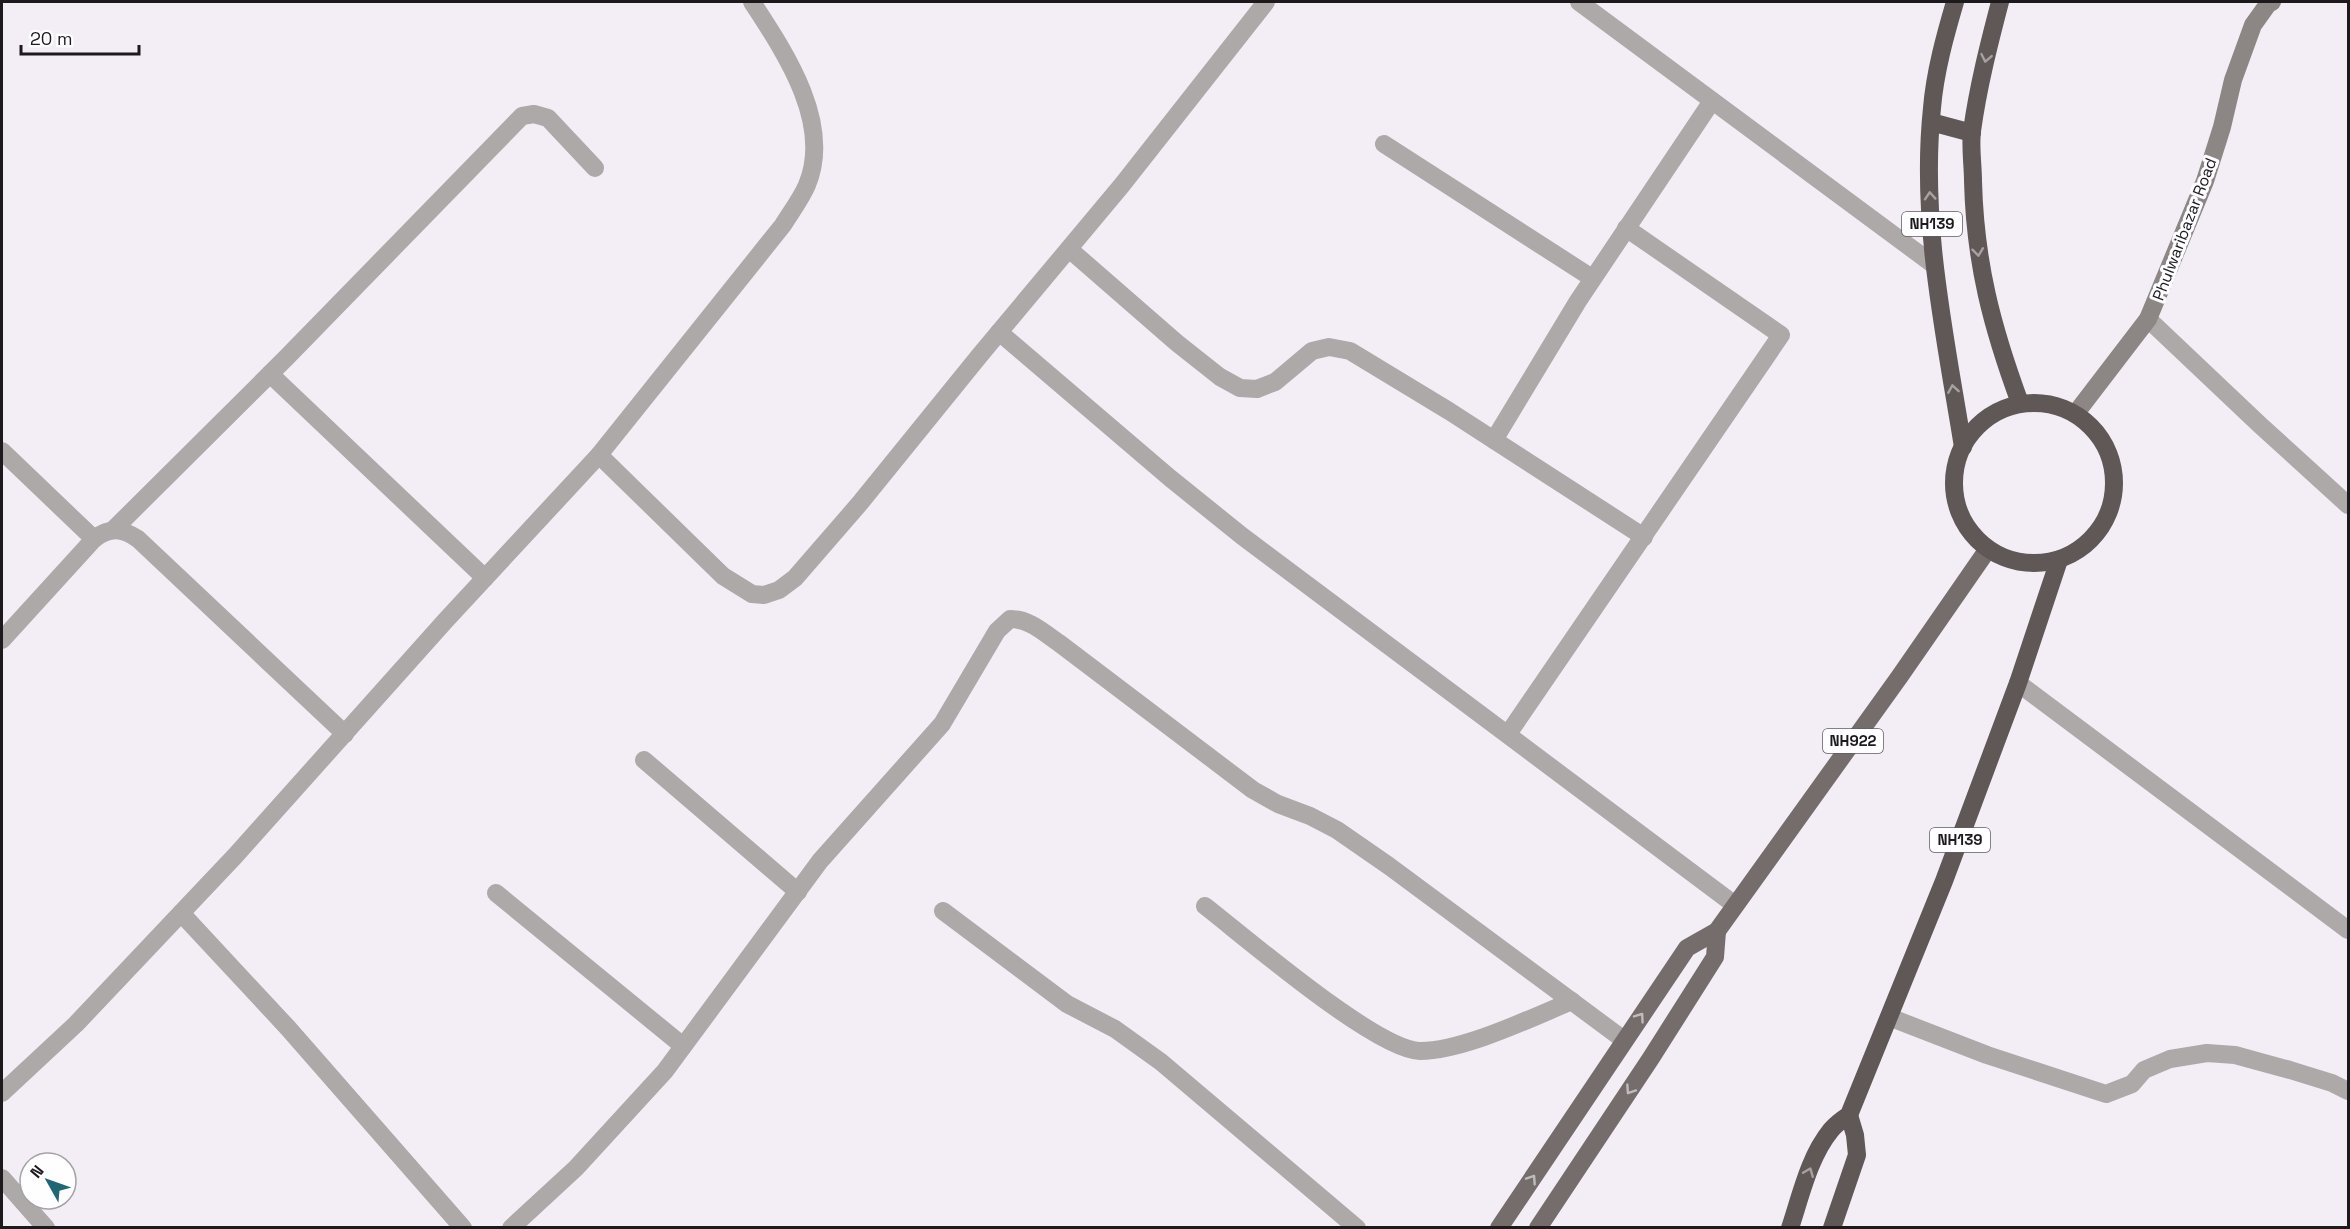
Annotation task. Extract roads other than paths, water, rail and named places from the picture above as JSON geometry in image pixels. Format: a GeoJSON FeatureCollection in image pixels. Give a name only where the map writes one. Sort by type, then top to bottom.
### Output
{"type":"FeatureCollection","features":[{"type":"Feature","properties":{"kind":"highway","name":"NH139"},"geometry":{"type":"LineString","coordinates":[[1954,2],[1944,43],[1931,122],[1929,175],[1934,265],[1962,447]]}},
{"type":"Feature","properties":{"kind":"highway","name":"NH139"},"geometry":{"type":"LineString","coordinates":[[2001,2],[1989,42],[1972,133],[1974,214],[1986,301],[1999,346],[2020,403]]}},
{"type":"Feature","properties":{"kind":"highway"},"geometry":{"type":"LineString","coordinates":[[1931,122],[1972,133]]}},
{"type":"Feature","properties":{"kind":"highway","name":"NH139"},"geometry":{"type":"LineString","coordinates":[[2020,403],[2053,403],[2076,413],[2108,446],[2116,492],[2098,535],[2059,561],[2022,563],[1988,549],[1966,527],[1957,503],[1956,471],[1962,447],[1978,423],[2004,408],[2020,403]]}},
{"type":"Feature","properties":{"kind":"highway","name":"NH139"},"geometry":{"type":"LineString","coordinates":[[1790,1227],[1808,1175],[1820,1149],[1831,1129],[1849,1114],[1944,881],[2018,683],[2059,561]]}},
{"type":"Feature","properties":{"kind":"highway"},"geometry":{"type":"LineString","coordinates":[[1832,1227],[1857,1155],[1855,1135],[1849,1114]]}},
{"type":"Feature","properties":{"kind":"main road","name":"NH922"},"geometry":{"type":"LineString","coordinates":[[1499,1227],[1687,948],[1717,931],[1988,549]]}},
{"type":"Feature","properties":{"kind":"main road"},"geometry":{"type":"LineString","coordinates":[[1538,1227],[1651,1058],[1715,957],[1717,931]]}},
{"type":"Feature","properties":{"kind":"street"},"geometry":{"type":"LineString","coordinates":[[2,1093],[76,1024],[181,913],[599,455],[783,225],[807,184],[816,144],[804,95],[780,45],[752,2]]}},
{"type":"Feature","properties":{"kind":"street"},"geometry":{"type":"LineString","coordinates":[[599,455],[723,576],[752,594],[764,595],[779,590],[795,578],[860,503],[1122,185],[1266,2]]}},
{"type":"Feature","properties":{"kind":"street"},"geometry":{"type":"LineString","coordinates":[[1579,2],[1934,265]]}},
{"type":"Feature","properties":{"kind":"street","name":"Phulwaribazar Road"},"geometry":{"type":"LineString","coordinates":[[2076,413],[2148,319],[2205,181],[2234,80],[2253,25],[2257,2]]}},
{"type":"Feature","properties":{"kind":"street","name":"Phulwaribazar Road"},"geometry":{"type":"LineString","coordinates":[[2253,25],[2268,4],[2272,2]]}},
{"type":"Feature","properties":{"kind":"street"},"geometry":{"type":"LineString","coordinates":[[1494,440],[1592,278],[1712,101]]}},
{"type":"Feature","properties":{"kind":"street"},"geometry":{"type":"LineString","coordinates":[[114,530],[522,116],[534,114],[548,118],[595,168]]}},
{"type":"Feature","properties":{"kind":"street"},"geometry":{"type":"LineString","coordinates":[[1384,144],[1592,278]]}},
{"type":"Feature","properties":{"kind":"street"},"geometry":{"type":"LineString","coordinates":[[1509,734],[1781,335],[1626,228]]}},
{"type":"Feature","properties":{"kind":"street"},"geometry":{"type":"LineString","coordinates":[[1069,249],[1177,343],[1220,377],[1240,388],[1257,389],[1275,382],[1312,351],[1329,347],[1350,351],[1644,537]]}},
{"type":"Feature","properties":{"kind":"street"},"geometry":{"type":"LineString","coordinates":[[2148,319],[2349,505]]}},
{"type":"Feature","properties":{"kind":"street"},"geometry":{"type":"LineString","coordinates":[[999,332],[1170,478],[1242,536],[1735,905]]}},
{"type":"Feature","properties":{"kind":"street"},"geometry":{"type":"LineString","coordinates":[[270,374],[485,578]]}},
{"type":"Feature","properties":{"kind":"street"},"geometry":{"type":"LineString","coordinates":[[2,451],[94,539]]}},
{"type":"Feature","properties":{"kind":"street"},"geometry":{"type":"LineString","coordinates":[[2,640],[94,539],[104,532],[125,530],[138,539],[345,734]]}},
{"type":"Feature","properties":{"kind":"street"},"geometry":{"type":"LineString","coordinates":[[511,1227],[576,1168],[665,1071],[820,861],[942,724],[997,631],[1011,619],[1020,619],[1032,624],[1253,790],[1278,804],[1310,816],[1337,830],[1624,1040]]}},
{"type":"Feature","properties":{"kind":"street"},"geometry":{"type":"LineString","coordinates":[[2018,683],[2349,930]]}},
{"type":"Feature","properties":{"kind":"street"},"geometry":{"type":"LineString","coordinates":[[644,760],[798,892]]}},
{"type":"Feature","properties":{"kind":"street"},"geometry":{"type":"LineString","coordinates":[[496,892],[683,1046]]}},
{"type":"Feature","properties":{"kind":"street"},"geometry":{"type":"LineString","coordinates":[[1205,906],[1326,1001],[1366,1028],[1395,1043],[1418,1051],[1446,1048],[1572,1001]]}},
{"type":"Feature","properties":{"kind":"street"},"geometry":{"type":"LineString","coordinates":[[943,911],[1067,1004],[1115,1029],[1161,1062],[1357,1227]]}},
{"type":"Feature","properties":{"kind":"street"},"geometry":{"type":"LineString","coordinates":[[181,913],[288,1028],[463,1227]]}},
{"type":"Feature","properties":{"kind":"street"},"geometry":{"type":"LineString","coordinates":[[1889,1017],[1987,1055],[2106,1094],[2132,1084],[2144,1070],[2170,1059],[2207,1053],[2235,1055],[2311,1077],[2349,1091]]}},
{"type":"Feature","properties":{"kind":"street"},"geometry":{"type":"LineString","coordinates":[[2,1178],[46,1227]]}}]}
